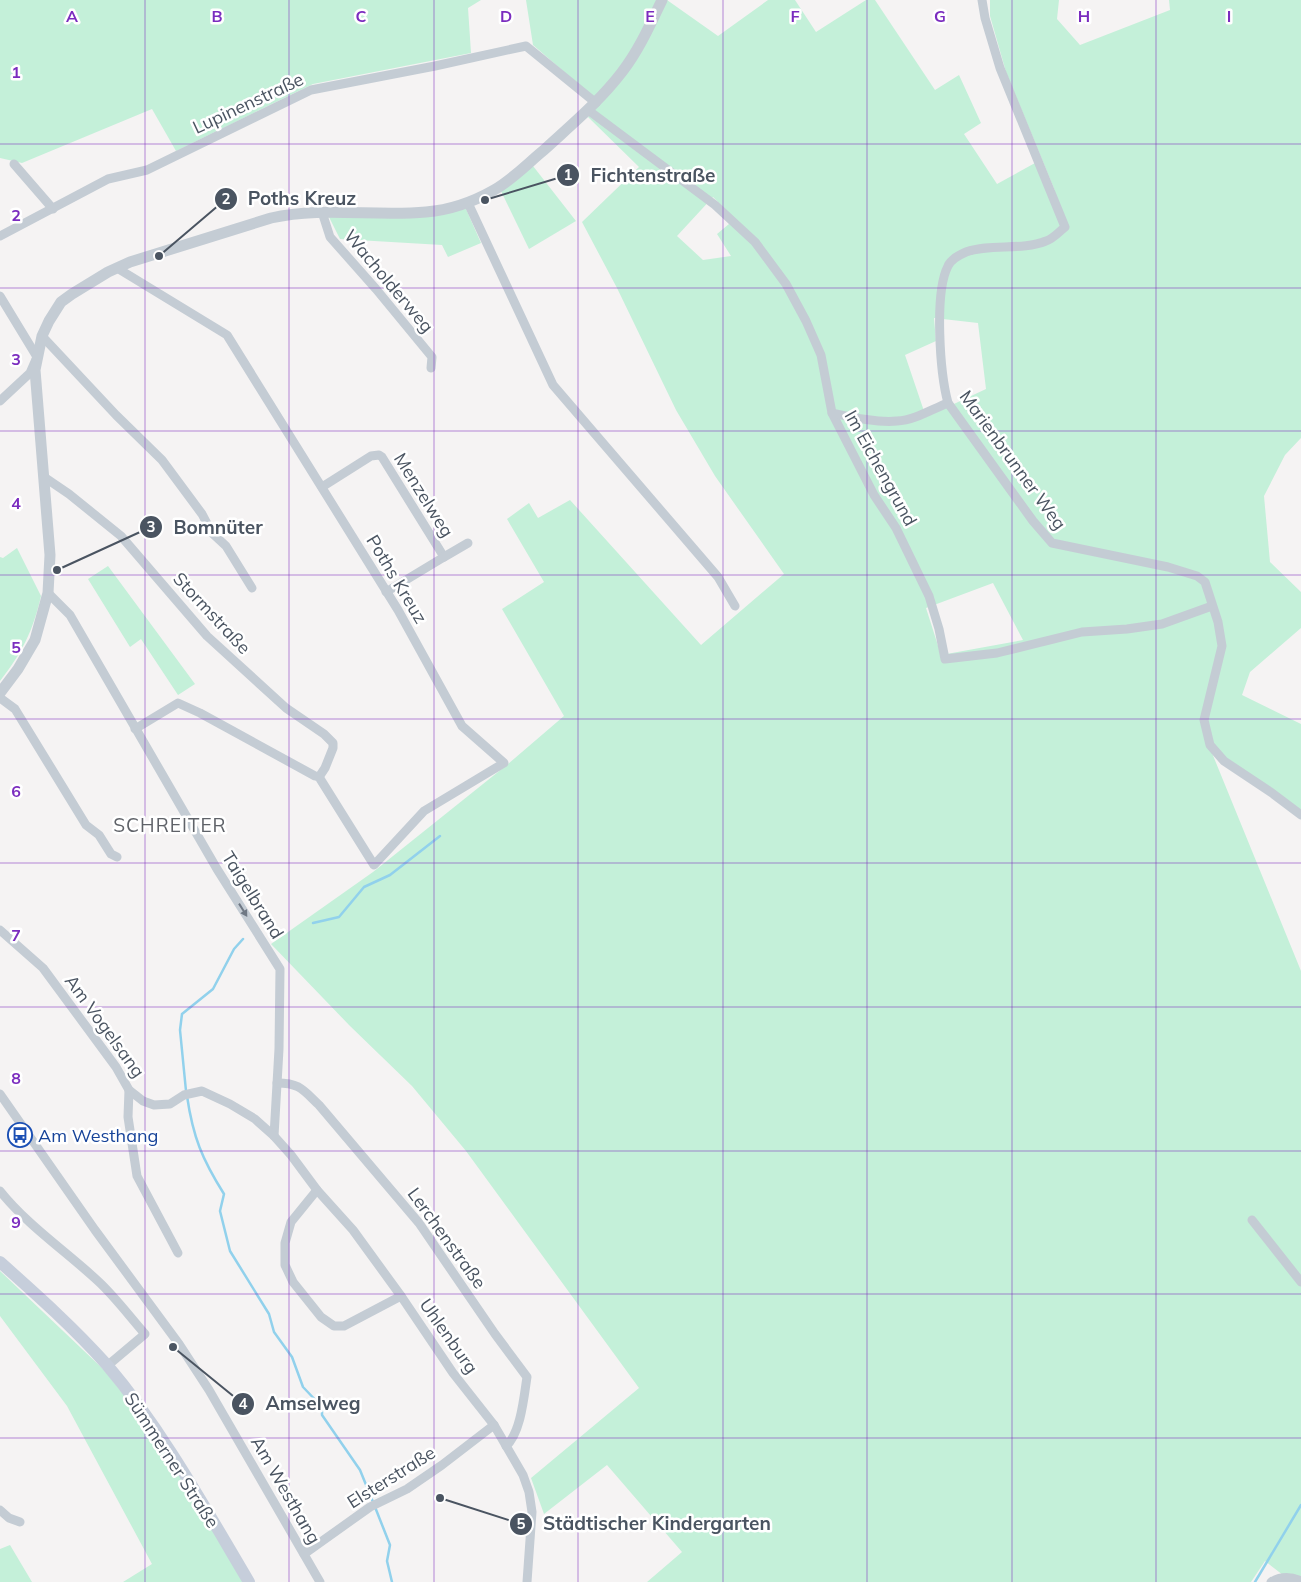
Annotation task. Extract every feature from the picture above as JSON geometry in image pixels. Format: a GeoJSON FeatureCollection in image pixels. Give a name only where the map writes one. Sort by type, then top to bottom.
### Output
{"type":"FeatureCollection","features":[{"type":"Feature","properties":{"kind":"main road","name":"Sümmerner Straße"},"geometry":{"type":"LineString","coordinates":[[0,1262],[76,1332],[107,1366],[150,1420],[182,1469],[249,1582]]}},
{"type":"Feature","properties":{"kind":"street"},"geometry":{"type":"LineString","coordinates":[[0,693],[35,640],[48,594],[50,555],[35,370],[42,336],[61,302],[118,268],[174,247],[271,218],[322,212],[418,212],[442,210],[468,203],[496,189],[515,175],[592,106],[632,58],[662,0]]}},
{"type":"Feature","properties":{"kind":"street","name":"Marienbrunner Weg"},"geometry":{"type":"LineString","coordinates":[[982,0],[985,18],[1000,68],[1064,228],[1047,241],[1025,245],[984,248],[966,252],[955,257],[948,265],[942,285],[939,319],[944,387],[948,403],[1033,521],[1052,543],[1168,567],[1197,576],[1205,582],[1218,622],[1222,646],[1219,666],[1204,720],[1210,745],[1224,761],[1301,815]]}},
{"type":"Feature","properties":{"kind":"street","name":"Lupinenstraße"},"geometry":{"type":"LineString","coordinates":[[0,236],[108,179],[147,170],[312,90],[526,46],[592,106]]}},
{"type":"Feature","properties":{"kind":"street","name":"Im Eichengrund"},"geometry":{"type":"LineString","coordinates":[[592,106],[715,205],[755,242],[786,284],[806,321],[821,355],[832,413],[874,494],[896,528],[929,596],[939,629],[945,659],[997,653],[1082,632],[1162,624],[1212,606]]}},
{"type":"Feature","properties":{"kind":"street"},"geometry":{"type":"LineString","coordinates":[[14,164],[52,209]]}},
{"type":"Feature","properties":{"kind":"street"},"geometry":{"type":"LineString","coordinates":[[468,203],[553,385],[718,577],[735,606]]}},
{"type":"Feature","properties":{"kind":"street","name":"Wacholderweg"},"geometry":{"type":"LineString","coordinates":[[322,212],[330,237],[376,289],[432,358],[430,368]]}},
{"type":"Feature","properties":{"kind":"street","name":"Poths Kreuz"},"geometry":{"type":"LineString","coordinates":[[118,268],[227,335],[386,592],[462,726],[504,763],[424,811],[374,865],[319,777]]}},
{"type":"Feature","properties":{"kind":"street"},"geometry":{"type":"LineString","coordinates":[[0,296],[37,356]]}},
{"type":"Feature","properties":{"kind":"street"},"geometry":{"type":"LineString","coordinates":[[42,336],[116,415],[162,460],[202,514],[212,533],[226,546],[252,588]]}},
{"type":"Feature","properties":{"kind":"street"},"geometry":{"type":"LineString","coordinates":[[0,401],[30,373],[37,356]]}},
{"type":"Feature","properties":{"kind":"street"},"geometry":{"type":"LineString","coordinates":[[832,413],[857,418],[897,422],[913,418],[948,403]]}},
{"type":"Feature","properties":{"kind":"street","name":"Menzelweg"},"geometry":{"type":"LineString","coordinates":[[322,487],[371,456],[379,455],[444,557]]}},
{"type":"Feature","properties":{"kind":"street","name":"Stormstraße"},"geometry":{"type":"LineString","coordinates":[[44,477],[69,494],[121,536],[207,636],[286,708],[324,734],[333,743],[333,748],[325,768],[319,777]]}},
{"type":"Feature","properties":{"kind":"street","name":"Menzelweg"},"geometry":{"type":"LineString","coordinates":[[386,592],[468,543]]}},
{"type":"Feature","properties":{"kind":"street","name":"Taigelbrand"},"geometry":{"type":"LineString","coordinates":[[48,594],[70,615],[217,869],[280,969],[274,1136]]}},
{"type":"Feature","properties":{"kind":"street"},"geometry":{"type":"LineString","coordinates":[[0,698],[15,709],[86,825],[99,836],[111,854],[116,857]]}},
{"type":"Feature","properties":{"kind":"street"},"geometry":{"type":"LineString","coordinates":[[135,729],[178,703],[200,712],[319,777]]}},
{"type":"Feature","properties":{"kind":"street","name":"Am Vogelsang"},"geometry":{"type":"LineString","coordinates":[[0,930],[43,968],[116,1068],[129,1090],[143,1101],[154,1105],[170,1104],[184,1096],[202,1091],[230,1104],[255,1119],[274,1136]]}},
{"type":"Feature","properties":{"kind":"street","name":"Lerchenstraße"},"geometry":{"type":"LineString","coordinates":[[277,1083],[292,1083],[304,1090],[405,1204],[527,1377],[521,1413],[511,1442],[506,1446]]}},
{"type":"Feature","properties":{"kind":"street"},"geometry":{"type":"LineString","coordinates":[[129,1090],[128,1117],[137,1176],[178,1253]]}},
{"type":"Feature","properties":{"kind":"street","name":"Am Westhang"},"geometry":{"type":"LineString","coordinates":[[0,1094],[210,1390],[320,1582]]}},
{"type":"Feature","properties":{"kind":"street","name":"Uhlenburg"},"geometry":{"type":"LineString","coordinates":[[274,1136],[317,1190],[353,1230],[401,1296],[453,1373],[494,1425],[523,1475],[529,1492],[532,1512],[527,1582]]}},
{"type":"Feature","properties":{"kind":"street"},"geometry":{"type":"LineString","coordinates":[[0,1190],[14,1206],[100,1283],[145,1334],[107,1366]]}},
{"type":"Feature","properties":{"kind":"street"},"geometry":{"type":"LineString","coordinates":[[317,1190],[291,1222],[285,1243],[285,1265],[292,1282],[321,1317],[334,1326],[344,1326],[401,1296]]}},
{"type":"Feature","properties":{"kind":"street"},"geometry":{"type":"LineString","coordinates":[[1252,1220],[1301,1282]]}},
{"type":"Feature","properties":{"kind":"street","name":"Elsterstraße"},"geometry":{"type":"LineString","coordinates":[[304,1554],[370,1507],[407,1488],[435,1470],[494,1425]]}},
{"type":"Feature","properties":{"kind":"street"},"geometry":{"type":"LineString","coordinates":[[0,1510],[9,1518],[20,1522]]}},
{"type":"Feature","properties":{"kind":"street"},"geometry":{"type":"LineString","coordinates":[[1271,1582],[1281,1577],[1292,1577],[1301,1581]]}},
{"type":"Feature","properties":{"kind":"green space"},"geometry":{"type":"Polygon","coordinates":[[[0,0],[481,0],[468,8],[471,53],[313,84],[176,151],[152,109],[22,163],[0,158],[0,0]]]}},
{"type":"Feature","properties":{"kind":"green space"},"geometry":{"type":"Polygon","coordinates":[[[526,0],[667,0],[718,36],[768,0],[795,0],[816,32],[866,0],[875,0],[935,90],[959,75],[981,123],[964,134],[997,184],[1035,163],[1055,191],[1006,72],[990,16],[990,0],[1059,0],[1057,19],[1080,45],[1170,10],[1169,0],[1301,0],[1301,438],[1285,455],[1264,496],[1270,562],[1301,592],[1301,628],[1250,672],[1242,695],[1301,724],[1301,812],[1212,753],[1301,971],[1301,1582],[1292,1582],[1265,1561],[1251,1582],[647,1582],[682,1552],[607,1465],[544,1514],[531,1478],[639,1388],[466,1151],[412,1086],[350,1026],[271,944],[373,872],[508,764],[564,716],[502,609],[544,582],[507,519],[529,503],[538,518],[570,500],[701,645],[784,574],[715,476],[676,410],[617,288],[582,222],[639,167],[588,117],[599,102],[533,45],[526,0]],[[713,197],[677,236],[703,260],[731,256],[717,234],[735,219],[713,197]],[[934,318],[936,341],[905,355],[926,417],[986,389],[978,323],[934,318]],[[993,583],[926,608],[941,655],[1023,640],[993,583]]]}},
{"type":"Feature","properties":{"kind":"green space"},"geometry":{"type":"Polygon","coordinates":[[[533,166],[576,221],[529,249],[501,191],[533,166]]]}},
{"type":"Feature","properties":{"kind":"green space"},"geometry":{"type":"Polygon","coordinates":[[[466,209],[481,243],[448,257],[442,245],[340,239],[329,217],[466,209]]]}},
{"type":"Feature","properties":{"kind":"green space"},"geometry":{"type":"Polygon","coordinates":[[[17,548],[41,596],[26,641],[15,661],[0,681],[0,557],[3,558],[17,548]]]}},
{"type":"Feature","properties":{"kind":"green space"},"geometry":{"type":"Polygon","coordinates":[[[108,566],[195,684],[178,695],[141,639],[130,647],[88,579],[108,566]]]}},
{"type":"Feature","properties":{"kind":"green space"},"geometry":{"type":"Polygon","coordinates":[[[0,1271],[103,1369],[146,1422],[245,1582],[123,1582],[152,1564],[67,1406],[0,1316],[0,1271]]]}},
{"type":"Feature","properties":{"kind":"green space"},"geometry":{"type":"Polygon","coordinates":[[[10,1545],[32,1582],[0,1582],[0,1549],[10,1545]]]}},
{"type":"Feature","properties":{"kind":"waterway"},"geometry":{"type":"LineString","coordinates":[[313,923],[339,917],[364,887],[390,875],[440,836]]}},
{"type":"Feature","properties":{"kind":"waterway"},"geometry":{"type":"LineString","coordinates":[[186,1091],[180,1030],[182,1014],[213,989],[234,949],[243,939]]}},
{"type":"Feature","properties":{"kind":"waterway"},"geometry":{"type":"LineString","coordinates":[[187,1096],[192,1124],[200,1147],[210,1170],[224,1194],[220,1211],[230,1251],[269,1314],[274,1332],[292,1357],[303,1387],[322,1407],[322,1415],[360,1470],[373,1502]]}},
{"type":"Feature","properties":{"kind":"waterway"},"geometry":{"type":"LineString","coordinates":[[1255,1582],[1301,1505]]}},
{"type":"Feature","properties":{"kind":"waterway"},"geometry":{"type":"LineString","coordinates":[[375,1507],[390,1545],[387,1561],[392,1582]]}},
{"type":"Feature","properties":{"kind":"place","name":"Fichtenstraße"},"geometry":{"type":"Point","coordinates":[485,200]}},
{"type":"Feature","properties":{"kind":"place","name":"Poths Kreuz"},"geometry":{"type":"Point","coordinates":[159,256]}},
{"type":"Feature","properties":{"kind":"place","name":"Bomnüter"},"geometry":{"type":"Point","coordinates":[57,570]}},
{"type":"Feature","properties":{"kind":"place","name":"Am Westhang"},"geometry":{"type":"Point","coordinates":[20,1135]}},
{"type":"Feature","properties":{"kind":"place","name":"Amselweg"},"geometry":{"type":"Point","coordinates":[173,1347]}},
{"type":"Feature","properties":{"kind":"place","name":"Städtischer Kindergarten"},"geometry":{"type":"Point","coordinates":[440,1498]}},
{"type":"Feature","properties":{"kind":"district","name":"SCHREITER"},"geometry":{"type":"Point","coordinates":[170,825]}}]}
